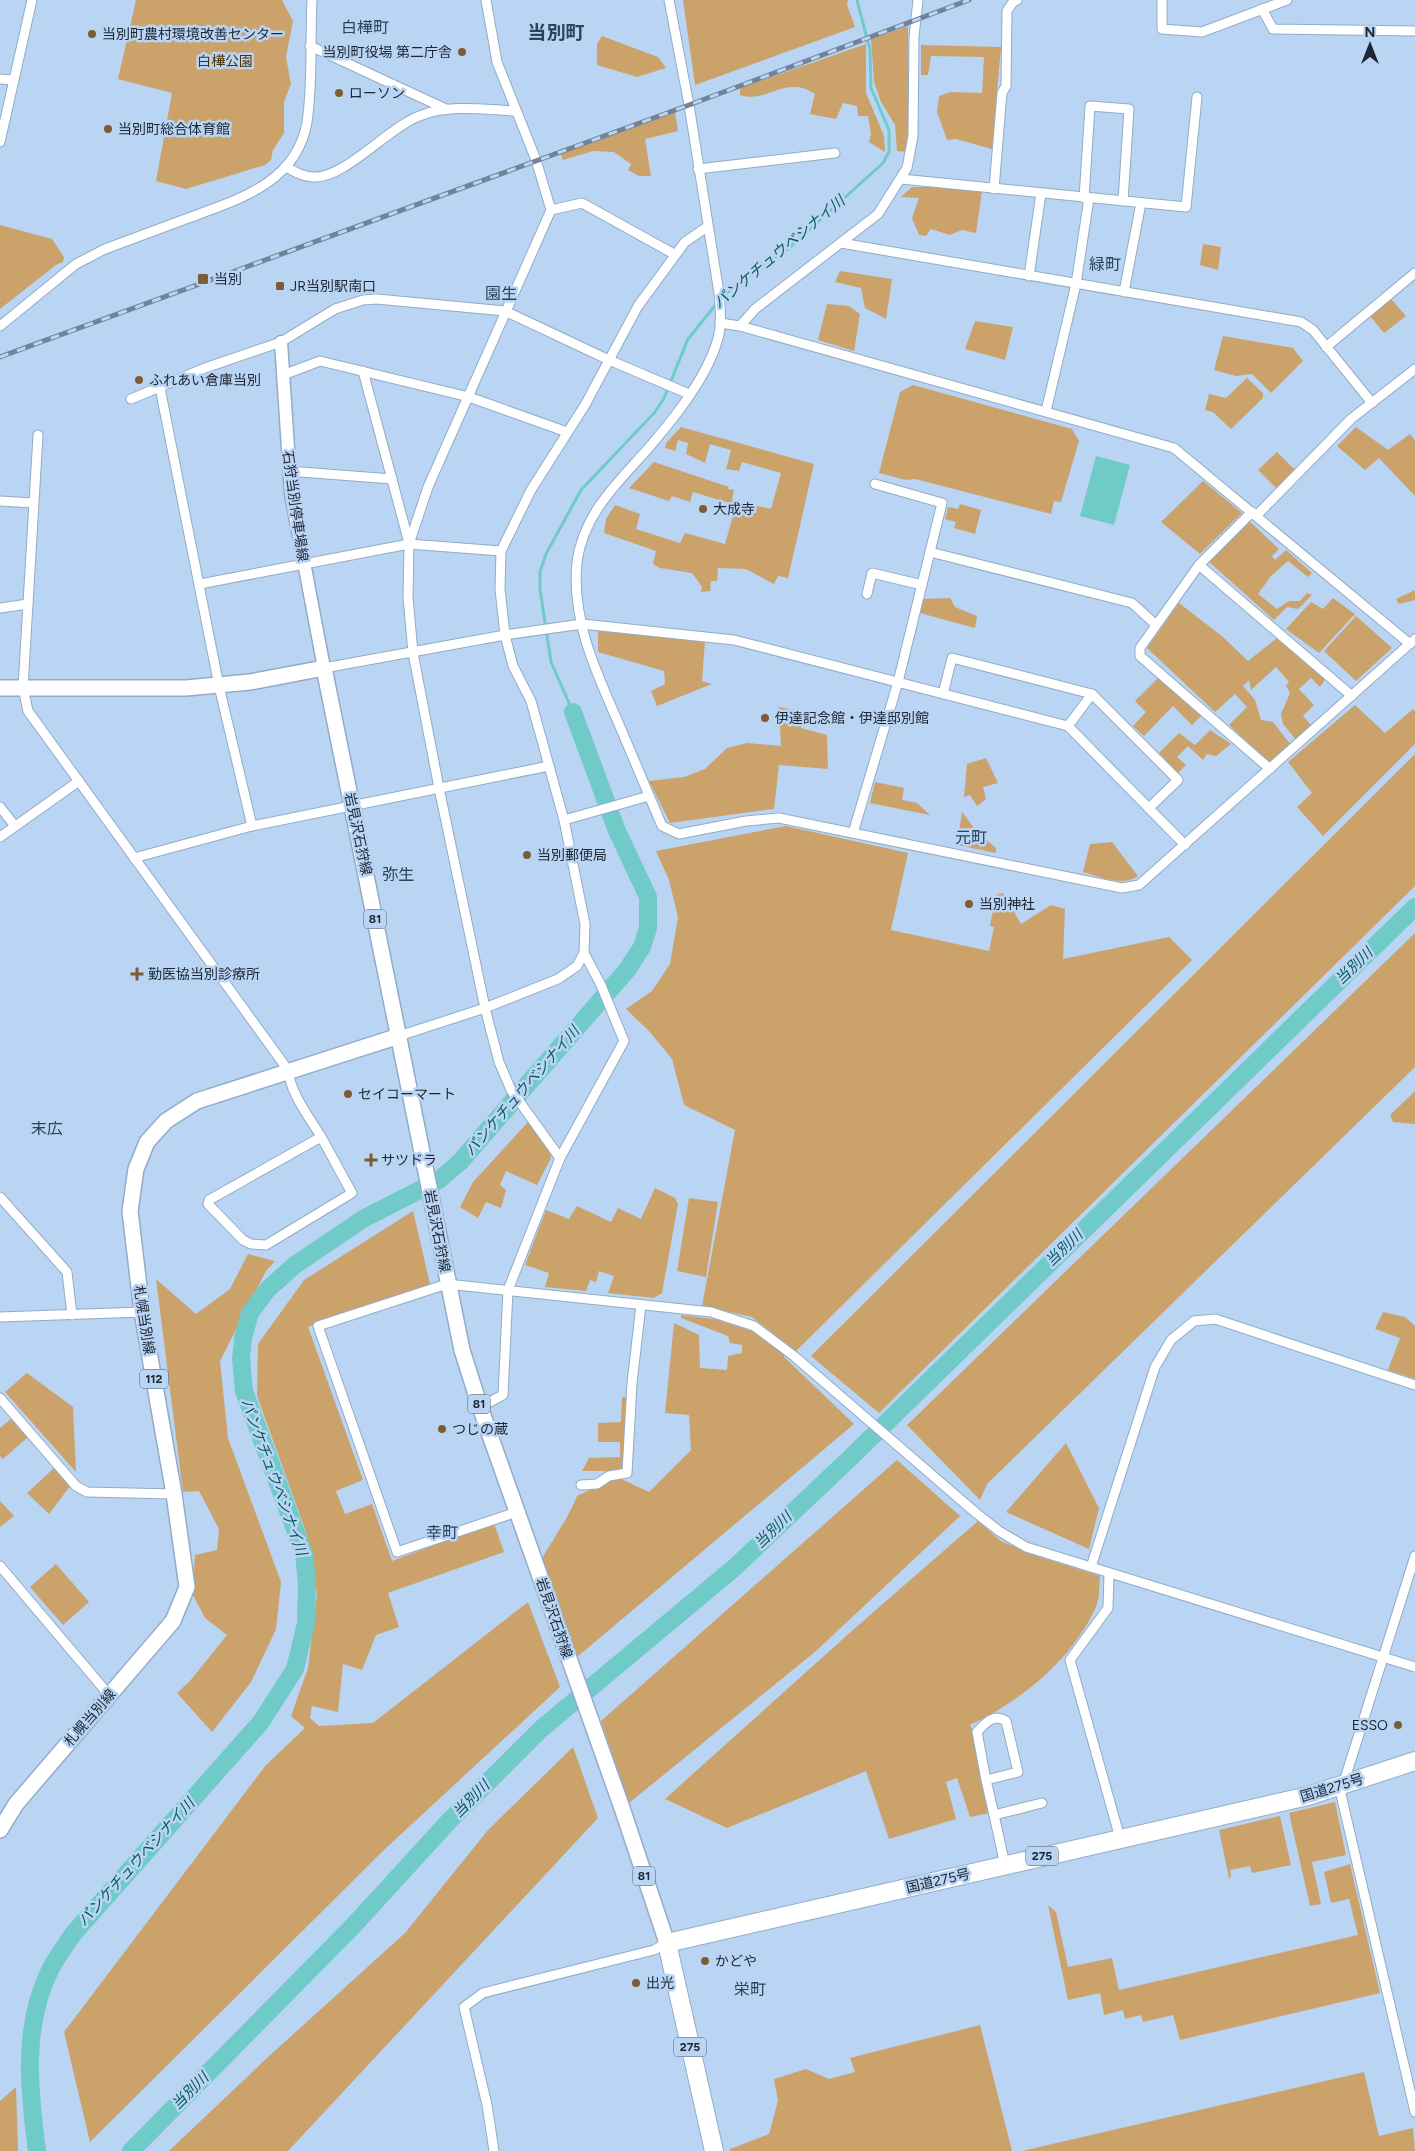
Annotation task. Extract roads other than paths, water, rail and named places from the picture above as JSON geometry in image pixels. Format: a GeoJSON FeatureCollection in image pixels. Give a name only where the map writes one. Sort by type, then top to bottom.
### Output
{"type":"FeatureCollection","features":[{"type":"Feature","properties":{"kind":"highway","name":"国道275号"},"geometry":{"type":"LineString","coordinates":[[667,1943],[1308,1796],[1415,1761]]}},
{"type":"Feature","properties":{"kind":"highway","name":"275"},"geometry":{"type":"LineString","coordinates":[[667,1943],[714,2151]]}},
{"type":"Feature","properties":{"kind":"main road","name":"石狩当別停車場線"},"geometry":{"type":"LineString","coordinates":[[280,342],[288,471],[324,668]]}},
{"type":"Feature","properties":{"kind":"main road"},"geometry":{"type":"LineString","coordinates":[[0,688],[150,689],[219,686],[324,668]]}},
{"type":"Feature","properties":{"kind":"main road","name":"岩見沢石狩線"},"geometry":{"type":"LineString","coordinates":[[324,668],[447,1284],[462,1350],[480,1407],[622,1808],[667,1943]]}},
{"type":"Feature","properties":{"kind":"main road","name":"札幌当別線"},"geometry":{"type":"LineString","coordinates":[[0,1830],[16,1804],[173,1621],[187,1587],[174,1494],[142,1312],[130,1211],[136,1169],[147,1142],[166,1121],[197,1101],[398,1036]]}},
{"type":"Feature","properties":{"kind":"street"},"geometry":{"type":"LineString","coordinates":[[0,142],[32,0]]}},
{"type":"Feature","properties":{"kind":"street"},"geometry":{"type":"LineString","coordinates":[[0,326],[61,275],[86,258],[105,249],[240,199],[266,186],[286,166],[301,141],[307,121],[312,0]]}},
{"type":"Feature","properties":{"kind":"street"},"geometry":{"type":"LineString","coordinates":[[409,544],[428,487],[551,210],[536,160],[496,62],[486,0]]}},
{"type":"Feature","properties":{"kind":"street"},"geometry":{"type":"LineString","coordinates":[[669,0],[689,105],[716,276],[720,323],[710,358],[689,394],[656,438],[604,496],[590,521],[577,563],[578,604],[591,659],[662,826],[679,834],[746,821],[779,818],[1122,888],[1138,885],[1413,641],[1174,448],[740,326],[720,323]]}},
{"type":"Feature","properties":{"kind":"street"},"geometry":{"type":"LineString","coordinates":[[740,326],[755,309],[878,214],[901,179],[907,168],[914,136],[914,38],[918,0]]}},
{"type":"Feature","properties":{"kind":"street"},"geometry":{"type":"LineString","coordinates":[[994,189],[1002,93],[1006,86],[1008,11],[1013,2],[1017,0]]}},
{"type":"Feature","properties":{"kind":"street"},"geometry":{"type":"LineString","coordinates":[[1162,0],[1162,29],[1202,32],[1287,0]]}},
{"type":"Feature","properties":{"kind":"street"},"geometry":{"type":"LineString","coordinates":[[1262,9],[1273,29],[1415,32]]}},
{"type":"Feature","properties":{"kind":"street"},"geometry":{"type":"LineString","coordinates":[[310,46],[446,110]]}},
{"type":"Feature","properties":{"kind":"street"},"geometry":{"type":"LineString","coordinates":[[0,79],[14,80]]}},
{"type":"Feature","properties":{"kind":"street"},"geometry":{"type":"LineString","coordinates":[[901,179],[1186,207],[1197,97]]}},
{"type":"Feature","properties":{"kind":"street"},"geometry":{"type":"LineString","coordinates":[[1046,411],[1076,284],[1086,198],[1090,106],[1130,109],[1123,201]]}},
{"type":"Feature","properties":{"kind":"street"},"geometry":{"type":"LineString","coordinates":[[286,166],[307,176],[330,175],[408,121],[432,111],[516,111]]}},
{"type":"Feature","properties":{"kind":"street"},"geometry":{"type":"LineString","coordinates":[[698,169],[835,154]]}},
{"type":"Feature","properties":{"kind":"street"},"geometry":{"type":"LineString","coordinates":[[1029,276],[1041,193]]}},
{"type":"Feature","properties":{"kind":"street"},"geometry":{"type":"LineString","coordinates":[[551,210],[582,203],[674,254]]}},
{"type":"Feature","properties":{"kind":"street"},"geometry":{"type":"LineString","coordinates":[[1124,292],[1141,203]]}},
{"type":"Feature","properties":{"kind":"street"},"geometry":{"type":"LineString","coordinates":[[398,1036],[485,1008],[568,973],[577,966],[584,953],[585,924],[564,820],[530,700],[513,666],[505,635],[500,589],[501,551],[531,490],[585,405],[638,306],[684,242],[707,227]]}},
{"type":"Feature","properties":{"kind":"street"},"geometry":{"type":"LineString","coordinates":[[841,243],[1301,322],[1313,330],[1372,402]]}},
{"type":"Feature","properties":{"kind":"street"},"geometry":{"type":"LineString","coordinates":[[1326,347],[1415,273]]}},
{"type":"Feature","properties":{"kind":"street"},"geometry":{"type":"LineString","coordinates":[[130,399],[205,368],[280,342],[335,309],[363,300],[377,299],[505,311],[609,360],[689,394]]}},
{"type":"Feature","properties":{"kind":"street"},"geometry":{"type":"LineString","coordinates":[[283,375],[320,361],[469,397],[567,432]]}},
{"type":"Feature","properties":{"kind":"street"},"geometry":{"type":"LineString","coordinates":[[1270,769],[1140,656],[1140,648],[1155,624],[1199,564],[1254,514],[1351,419],[1415,369]]}},
{"type":"Feature","properties":{"kind":"street"},"geometry":{"type":"LineString","coordinates":[[363,371],[409,544],[409,614],[413,653],[485,1008],[499,1062],[511,1090],[560,1158]]}},
{"type":"Feature","properties":{"kind":"street"},"geometry":{"type":"LineString","coordinates":[[160,388],[219,686],[252,826]]}},
{"type":"Feature","properties":{"kind":"street"},"geometry":{"type":"LineString","coordinates":[[38,435],[23,688],[28,711],[288,1070],[290,1084],[321,1137],[352,1193],[266,1245],[251,1244],[242,1240],[208,1204],[209,1200],[321,1137]]}},
{"type":"Feature","properties":{"kind":"street"},"geometry":{"type":"LineString","coordinates":[[288,471],[392,478]]}},
{"type":"Feature","properties":{"kind":"street"},"geometry":{"type":"LineString","coordinates":[[853,833],[898,682],[942,503],[875,484]]}},
{"type":"Feature","properties":{"kind":"street"},"geometry":{"type":"LineString","coordinates":[[0,501],[33,503]]}},
{"type":"Feature","properties":{"kind":"street"},"geometry":{"type":"LineString","coordinates":[[200,584],[409,544],[501,551]]}},
{"type":"Feature","properties":{"kind":"street"},"geometry":{"type":"LineString","coordinates":[[930,552],[1132,604],[1155,624]]}},
{"type":"Feature","properties":{"kind":"street"},"geometry":{"type":"LineString","coordinates":[[1199,564],[1352,696]]}},
{"type":"Feature","properties":{"kind":"street"},"geometry":{"type":"LineString","coordinates":[[867,594],[872,573],[922,585]]}},
{"type":"Feature","properties":{"kind":"street"},"geometry":{"type":"LineString","coordinates":[[0,608],[28,604]]}},
{"type":"Feature","properties":{"kind":"street"},"geometry":{"type":"LineString","coordinates":[[324,668],[505,635],[582,624],[734,640],[1068,726],[1185,845]]}},
{"type":"Feature","properties":{"kind":"street"},"geometry":{"type":"LineString","coordinates":[[943,694],[952,658],[1092,694],[1178,780],[1149,808]]}},
{"type":"Feature","properties":{"kind":"street"},"geometry":{"type":"LineString","coordinates":[[1068,726],[1092,694]]}},
{"type":"Feature","properties":{"kind":"street"},"geometry":{"type":"LineString","coordinates":[[134,858],[252,826],[549,766]]}},
{"type":"Feature","properties":{"kind":"street"},"geometry":{"type":"LineString","coordinates":[[0,836],[79,781]]}},
{"type":"Feature","properties":{"kind":"street"},"geometry":{"type":"LineString","coordinates":[[564,820],[649,796]]}},
{"type":"Feature","properties":{"kind":"street"},"geometry":{"type":"LineString","coordinates":[[0,807],[15,826]]}},
{"type":"Feature","properties":{"kind":"street"},"geometry":{"type":"LineString","coordinates":[[480,1407],[503,1395],[508,1290],[560,1158],[624,1041],[601,985],[584,953]]}},
{"type":"Feature","properties":{"kind":"street"},"geometry":{"type":"LineString","coordinates":[[0,1197],[67,1272],[72,1315]]}},
{"type":"Feature","properties":{"kind":"street"},"geometry":{"type":"LineString","coordinates":[[517,1512],[397,1552],[318,1326],[447,1284],[711,1312],[754,1326],[794,1356],[976,1513],[999,1531],[1026,1547],[1415,1667]]}},
{"type":"Feature","properties":{"kind":"street"},"geometry":{"type":"LineString","coordinates":[[582,1485],[597,1484],[609,1476],[627,1473],[632,1382],[641,1305]]}},
{"type":"Feature","properties":{"kind":"street"},"geometry":{"type":"LineString","coordinates":[[0,1317],[142,1312]]}},
{"type":"Feature","properties":{"kind":"street"},"geometry":{"type":"LineString","coordinates":[[1091,1567],[1155,1367],[1171,1340],[1194,1321],[1215,1319],[1415,1385]]}},
{"type":"Feature","properties":{"kind":"street"},"geometry":{"type":"LineString","coordinates":[[0,1398],[76,1486],[86,1492],[174,1494]]}},
{"type":"Feature","properties":{"kind":"street"},"geometry":{"type":"LineString","coordinates":[[1415,1556],[1341,1786],[1415,2112]]}},
{"type":"Feature","properties":{"kind":"street"},"geometry":{"type":"LineString","coordinates":[[0,1566],[109,1695]]}},
{"type":"Feature","properties":{"kind":"street"},"geometry":{"type":"LineString","coordinates":[[1109,1573],[1108,1608],[1070,1660],[1120,1838]]}},
{"type":"Feature","properties":{"kind":"street"},"geometry":{"type":"LineString","coordinates":[[986,1780],[1018,1772],[1006,1721],[1001,1718],[992,1719],[977,1732],[986,1780],[1005,1865]]}},
{"type":"Feature","properties":{"kind":"street"},"geometry":{"type":"LineString","coordinates":[[994,1815],[1042,1803]]}},
{"type":"Feature","properties":{"kind":"street"},"geometry":{"type":"LineString","coordinates":[[494,2151],[487,2105],[464,2007],[482,1993],[654,1950],[667,1943]]}},
{"type":"Feature","properties":{"kind":"waterway","name":"パンケチュウベシナイ川"},"geometry":{"type":"LineString","coordinates":[[721,298],[737,284],[789,248],[883,163],[889,152],[889,130],[871,88],[870,50],[857,0]]}},
{"type":"Feature","properties":{"kind":"waterway","name":"パンケチュウベシナイ川"},"geometry":{"type":"LineString","coordinates":[[573,712],[551,662],[540,589],[540,572],[546,554],[581,490],[655,412],[664,398],[688,339],[717,303]]}},
{"type":"Feature","properties":{"kind":"waterway","name":"パンケチュウベシナイ川"},"geometry":{"type":"LineString","coordinates":[[37,2151],[30,2082],[31,2036],[41,1991],[52,1966],[73,1934],[261,1722],[295,1669],[306,1623],[307,1584],[304,1554],[244,1391],[241,1359],[243,1338],[250,1313],[267,1290],[295,1265],[363,1219],[439,1180],[460,1162],[627,970],[642,947],[648,928],[648,897],[617,831],[573,712]]}},
{"type":"Feature","properties":{"kind":"waterway","name":"当別川"},"geometry":{"type":"LineString","coordinates":[[131,2151],[353,1926],[450,1820],[541,1729],[734,1568],[848,1460],[1415,907]]}},
{"type":"Feature","properties":{"kind":"railway"},"geometry":{"type":"LineString","coordinates":[[0,357],[689,105],[969,0]]}},
{"type":"Feature","properties":{"kind":"place","name":"当別町農村環境改善センター"},"geometry":{"type":"Point","coordinates":[92,34]}},
{"type":"Feature","properties":{"kind":"place","name":"当別町役場 第二庁舎"},"geometry":{"type":"Point","coordinates":[462,52]}},
{"type":"Feature","properties":{"kind":"place","name":"ローソン"},"geometry":{"type":"Point","coordinates":[339,93]}},
{"type":"Feature","properties":{"kind":"place","name":"当別町総合体育館"},"geometry":{"type":"Point","coordinates":[108,129]}},
{"type":"Feature","properties":{"kind":"place","name":"当別"},"geometry":{"type":"Point","coordinates":[203,279]}},
{"type":"Feature","properties":{"kind":"place","name":"JR当別駅南口"},"geometry":{"type":"Point","coordinates":[280,286]}},
{"type":"Feature","properties":{"kind":"place","name":"ふれあい倉庫当別"},"geometry":{"type":"Point","coordinates":[139,380]}},
{"type":"Feature","properties":{"kind":"place","name":"大成寺"},"geometry":{"type":"Point","coordinates":[703,509]}},
{"type":"Feature","properties":{"kind":"place","name":"伊達記念館・伊達邸別館"},"geometry":{"type":"Point","coordinates":[765,718]}},
{"type":"Feature","properties":{"kind":"place","name":"当別郵便局"},"geometry":{"type":"Point","coordinates":[527,855]}},
{"type":"Feature","properties":{"kind":"place","name":"当別神社"},"geometry":{"type":"Point","coordinates":[969,904]}},
{"type":"Feature","properties":{"kind":"place","name":"勤医協当別診療所"},"geometry":{"type":"Point","coordinates":[137,974]}},
{"type":"Feature","properties":{"kind":"place","name":"セイコーマート"},"geometry":{"type":"Point","coordinates":[348,1094]}},
{"type":"Feature","properties":{"kind":"place","name":"サツドラ"},"geometry":{"type":"Point","coordinates":[371,1160]}},
{"type":"Feature","properties":{"kind":"place","name":"つじの蔵"},"geometry":{"type":"Point","coordinates":[442,1429]}},
{"type":"Feature","properties":{"kind":"place","name":"ESSO"},"geometry":{"type":"Point","coordinates":[1398,1725]}},
{"type":"Feature","properties":{"kind":"place","name":"かどや"},"geometry":{"type":"Point","coordinates":[705,1961]}},
{"type":"Feature","properties":{"kind":"place","name":"出光"},"geometry":{"type":"Point","coordinates":[636,1983]}},
{"type":"Feature","properties":{"kind":"district","name":"白樺町"},"geometry":{"type":"Point","coordinates":[365,27]}},
{"type":"Feature","properties":{"kind":"district","name":"当別町"},"geometry":{"type":"Point","coordinates":[556,32]}},
{"type":"Feature","properties":{"kind":"district","name":"緑町"},"geometry":{"type":"Point","coordinates":[1105,264]}},
{"type":"Feature","properties":{"kind":"district","name":"園生"},"geometry":{"type":"Point","coordinates":[501,293]}},
{"type":"Feature","properties":{"kind":"district","name":"元町"},"geometry":{"type":"Point","coordinates":[971,837]}},
{"type":"Feature","properties":{"kind":"district","name":"弥生"},"geometry":{"type":"Point","coordinates":[398,874]}},
{"type":"Feature","properties":{"kind":"district","name":"末広"},"geometry":{"type":"Point","coordinates":[47,1128]}},
{"type":"Feature","properties":{"kind":"district","name":"幸町"},"geometry":{"type":"Point","coordinates":[442,1532]}},
{"type":"Feature","properties":{"kind":"district","name":"栄町"},"geometry":{"type":"Point","coordinates":[750,1989]}},
{"type":"Feature","properties":{"kind":"park label","name":"白樺公園"},"geometry":{"type":"Point","coordinates":[225,61]}}]}
